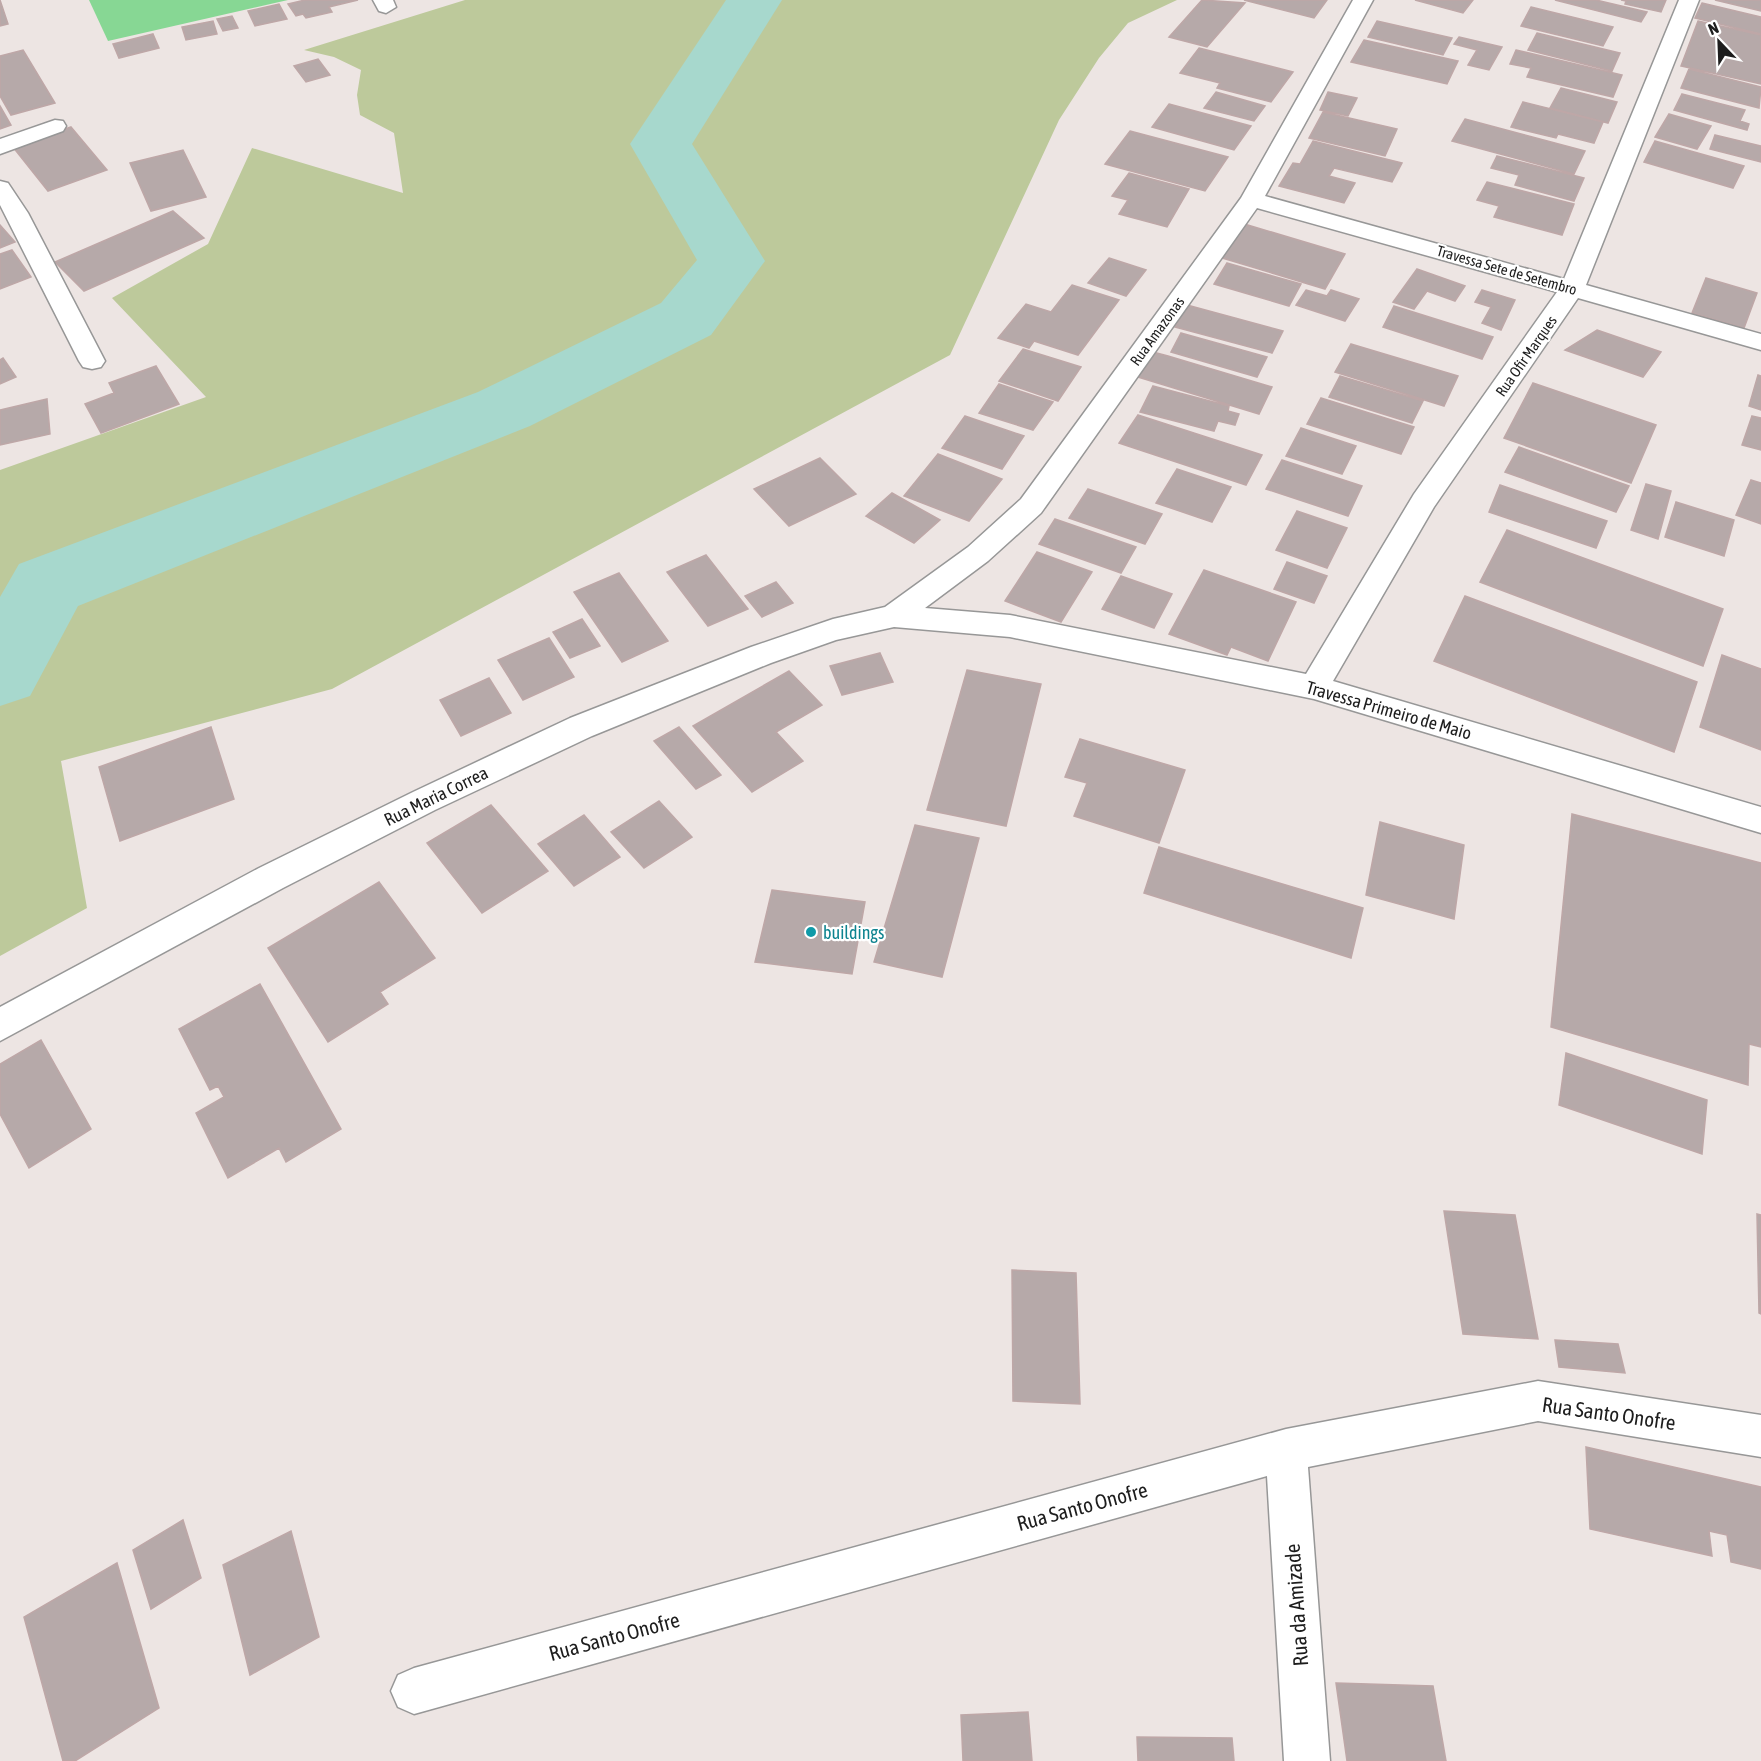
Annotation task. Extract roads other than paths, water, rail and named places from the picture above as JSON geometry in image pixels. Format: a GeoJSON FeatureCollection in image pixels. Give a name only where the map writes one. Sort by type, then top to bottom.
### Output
{"type":"FeatureCollection","features":[{"type":"Feature","properties":{"kind":"street","name":"Rua Amazonas"},"geometry":{"type":"LineString","coordinates":[[894,616],[978,554],[1031,506],[1252,198],[1363,0]]}},
{"type":"Feature","properties":{"kind":"street","name":"Rua Ofir Marques"},"geometry":{"type":"LineString","coordinates":[[1314,687],[1424,501],[1572,289],[1689,0]]}},
{"type":"Feature","properties":{"kind":"street"},"geometry":{"type":"LineString","coordinates":[[0,147],[55,126]]}},
{"type":"Feature","properties":{"kind":"street"},"geometry":{"type":"LineString","coordinates":[[0,188],[17,213],[92,361]]}},
{"type":"Feature","properties":{"kind":"street","name":"Travessa Sete de Setembro"},"geometry":{"type":"LineString","coordinates":[[1252,198],[1761,342]]}},
{"type":"Feature","properties":{"kind":"street","name":"Travessa Primeiro de Maio"},"geometry":{"type":"LineString","coordinates":[[894,616],[1010,626],[1314,687],[1761,820]]}},
{"type":"Feature","properties":{"kind":"street","name":"Rua Maria Correa"},"geometry":{"type":"LineString","coordinates":[[0,1025],[271,878],[424,801],[571,732],[761,655],[833,630],[894,616]]}},
{"type":"Feature","properties":{"kind":"street","name":"Rua Santo Onofre"},"geometry":{"type":"LineString","coordinates":[[414,1691],[1286,1450],[1538,1401],[1761,1436]]}},
{"type":"Feature","properties":{"kind":"street","name":"Rua da Amizade"},"geometry":{"type":"LineString","coordinates":[[1286,1450],[1307,1761]]}},
{"type":"Feature","properties":{"kind":"waterway"},"geometry":{"type":"LineString","coordinates":[[0,673],[48,585],[504,409],[686,319],[731,261],[661,144],[754,0]]}},
{"type":"Feature","properties":{"kind":"place","name":"buildings"},"geometry":{"type":"Point","coordinates":[811,932]}}]}
